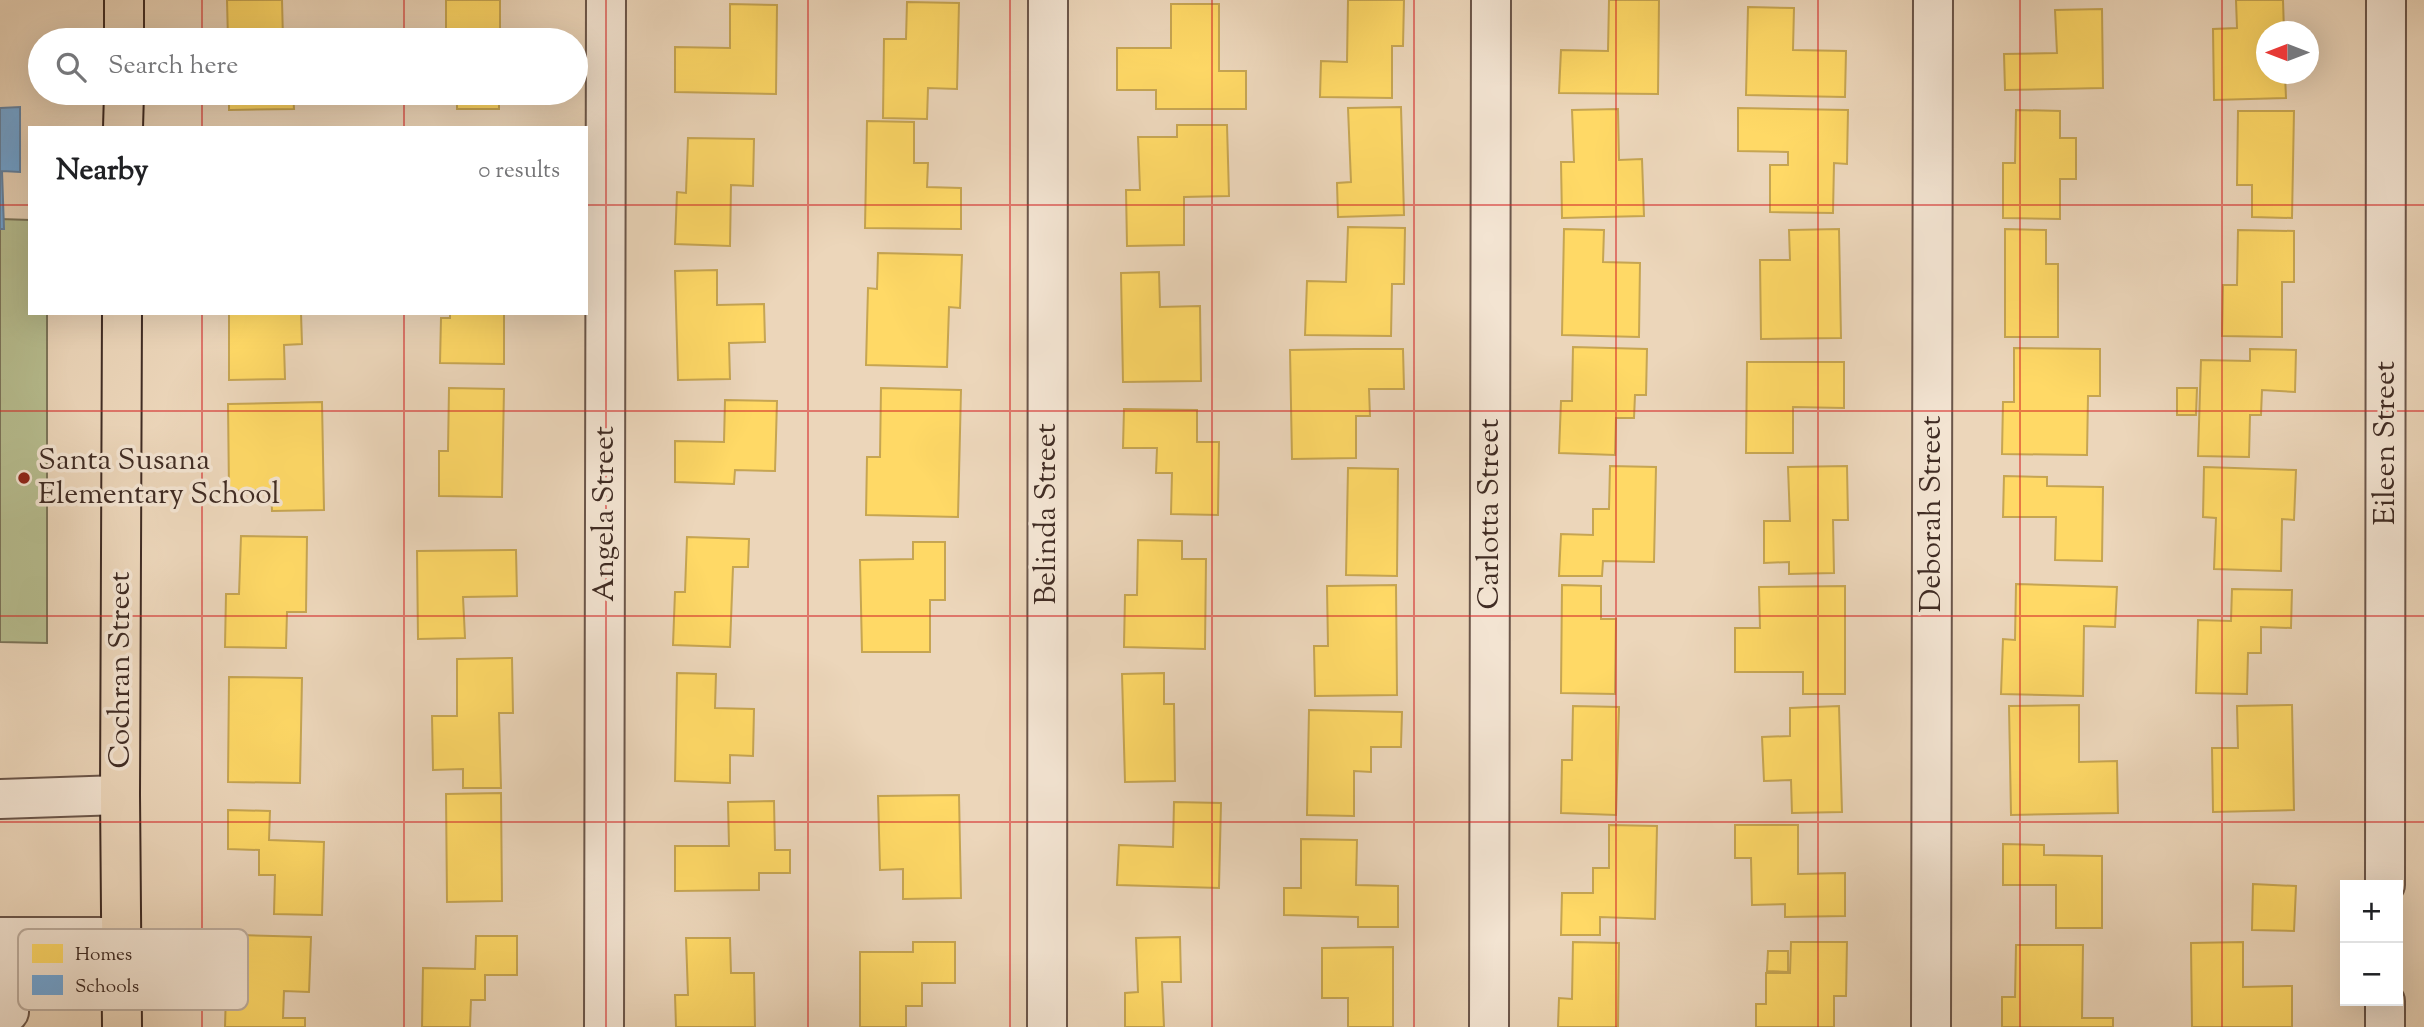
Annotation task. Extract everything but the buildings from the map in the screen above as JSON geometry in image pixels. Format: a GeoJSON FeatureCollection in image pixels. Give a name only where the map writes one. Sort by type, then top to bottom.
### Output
{"type":"FeatureCollection","features":[{"type":"Feature","properties":{"kind":"main road"},"geometry":{"type":"LineString","coordinates":[[124,0],[124,28]]}},
{"type":"Feature","properties":{"kind":"main road"},"geometry":{"type":"LineString","coordinates":[[123,126],[124,105]]}},
{"type":"Feature","properties":{"kind":"main road","name":"Cochran Street"},"geometry":{"type":"LineString","coordinates":[[122,315],[122,929]]}},
{"type":"Feature","properties":{"kind":"street","name":"Angela Street"},"geometry":{"type":"LineString","coordinates":[[604,1027],[606,0]]}},
{"type":"Feature","properties":{"kind":"street","name":"Belinda Street"},"geometry":{"type":"LineString","coordinates":[[1046,1027],[1048,0]]}},
{"type":"Feature","properties":{"kind":"street","name":"Carlotta Street"},"geometry":{"type":"LineString","coordinates":[[1489,1027],[1490,0]]}},
{"type":"Feature","properties":{"kind":"street","name":"Deborah Street"},"geometry":{"type":"LineString","coordinates":[[1931,1027],[1933,0]]}},
{"type":"Feature","properties":{"kind":"street","name":"Eileen Street"},"geometry":{"type":"LineString","coordinates":[[2385,880],[2386,0]]}},
{"type":"Feature","properties":{"kind":"street"},"geometry":{"type":"LineString","coordinates":[[0,799],[120,795]]}},
{"type":"Feature","properties":{"kind":"street"},"geometry":{"type":"LineString","coordinates":[[0,1013],[9,1012],[6,937]]}},
{"type":"Feature","properties":{"kind":"street"},"geometry":{"type":"LineString","coordinates":[[2385,1006],[2385,1027]]}},
{"type":"Feature","properties":{"kind":"green space","name":"Santa Susana Elementary School"},"geometry":{"type":"Polygon","coordinates":[[[0,219],[28,220],[28,315],[47,315],[47,643],[0,642],[0,219]]]}},
{"type":"Feature","properties":{"kind":"place","name":"Santa Susana Elementary School"},"geometry":{"type":"Point","coordinates":[24,478]}}]}
